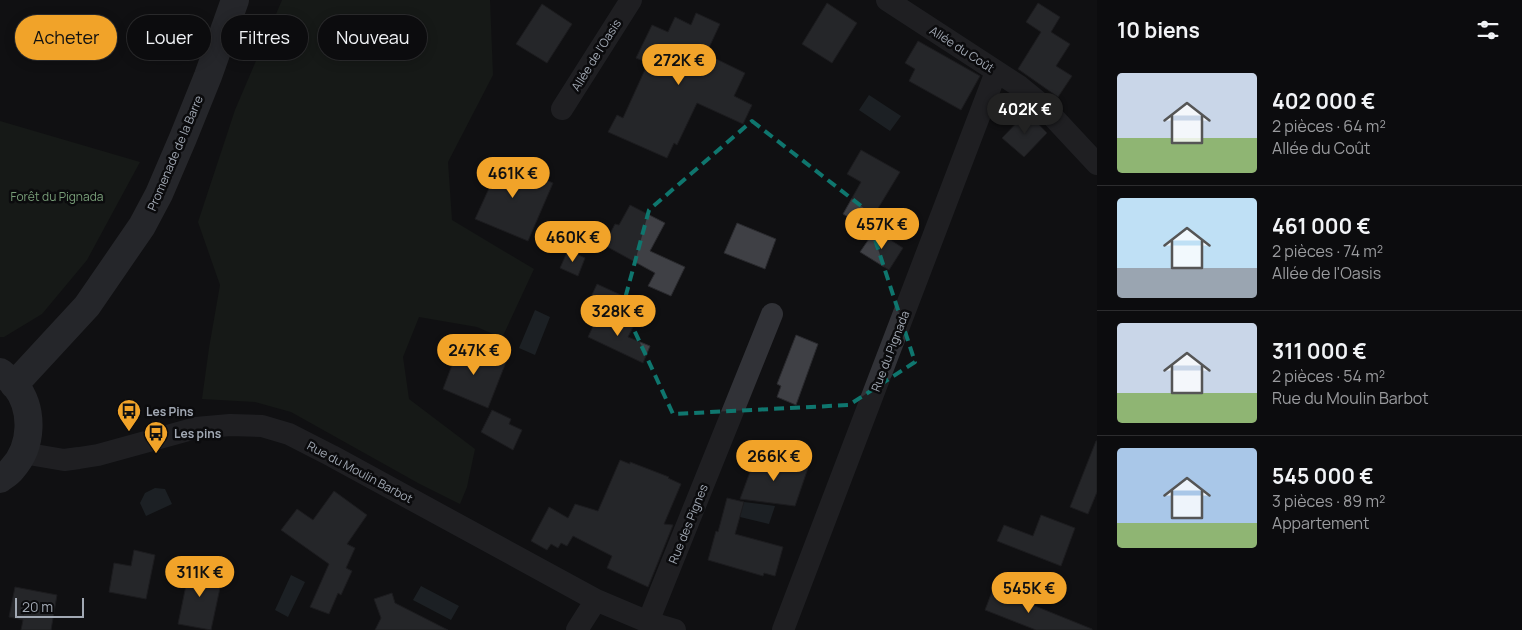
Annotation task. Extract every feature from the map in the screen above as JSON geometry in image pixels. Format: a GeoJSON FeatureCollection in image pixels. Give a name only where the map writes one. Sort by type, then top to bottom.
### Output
{"type":"FeatureCollection","features":[{"type":"Feature","properties":{"kind":"main road","name":"Promenade de la Barre"},"geometry":{"type":"LineString","coordinates":[[7,378],[87,306],[142,226],[159,194],[183,138],[208,76],[235,0]]}},
{"type":"Feature","properties":{"kind":"main road"},"geometry":{"type":"LineString","coordinates":[[0,479],[12,469],[23,453],[28,436],[29,418],[24,400],[7,378]]}},
{"type":"Feature","properties":{"kind":"street","name":"Allée de l'Oasis"},"geometry":{"type":"LineString","coordinates":[[562,109],[631,0]]}},
{"type":"Feature","properties":{"kind":"street","name":"Allée du Coût"},"geometry":{"type":"LineString","coordinates":[[887,0],[1018,86],[1041,104],[1097,164]]}},
{"type":"Feature","properties":{"kind":"street","name":"Rue du Pignada"},"geometry":{"type":"LineString","coordinates":[[784,630],[996,72]]}},
{"type":"Feature","properties":{"kind":"street","name":"Rue des Pignes"},"geometry":{"type":"LineString","coordinates":[[648,622],[772,314]]}},
{"type":"Feature","properties":{"kind":"street","name":"Rue du Moulin Barbot"},"geometry":{"type":"LineString","coordinates":[[23,453],[64,460],[98,455],[196,428],[262,426],[289,434],[332,456],[596,600],[648,622],[675,630]]}},
{"type":"Feature","properties":{"kind":"street"},"geometry":{"type":"LineString","coordinates":[[577,630],[596,600]]}},
{"type":"Feature","properties":{"kind":"highlighted area"},"geometry":{"type":"Polygon","coordinates":[[[752,121],[865,209],[915,362],[849,405],[673,414],[623,306],[649,210],[752,121]]]}},
{"type":"Feature","properties":{"kind":"green space"},"geometry":{"type":"Polygon","coordinates":[[[282,0],[490,0],[493,75],[448,162],[452,220],[534,269],[502,338],[477,327],[419,317],[403,357],[409,399],[475,449],[467,487],[460,504],[418,483],[291,412],[255,402],[202,399],[220,285],[198,222],[235,110],[256,60],[308,60],[308,15],[276,15],[282,0]]]}},
{"type":"Feature","properties":{"kind":"green space","name":"Forêt du Pignada"},"geometry":{"type":"Polygon","coordinates":[[[0,121],[140,162],[87,260],[42,314],[4,337],[0,337],[0,121]]]}},
{"type":"Feature","properties":{"kind":"shaded area"},"geometry":{"type":"Polygon","coordinates":[[[869,95],[901,116],[890,131],[859,110],[869,95]]]}},
{"type":"Feature","properties":{"kind":"shaded area"},"geometry":{"type":"Polygon","coordinates":[[[535,310],[550,317],[535,355],[519,348],[535,310]]]}},
{"type":"Feature","properties":{"kind":"shaded area"},"geometry":{"type":"Polygon","coordinates":[[[155,488],[165,489],[172,504],[146,516],[140,503],[145,493],[155,488]]]}},
{"type":"Feature","properties":{"kind":"shaded area"},"geometry":{"type":"Polygon","coordinates":[[[744,502],[775,506],[769,524],[740,517],[744,502]]]}},
{"type":"Feature","properties":{"kind":"shaded area"},"geometry":{"type":"Polygon","coordinates":[[[291,575],[305,582],[288,617],[275,610],[291,575]]]}},
{"type":"Feature","properties":{"kind":"shaded area"},"geometry":{"type":"Polygon","coordinates":[[[421,586],[459,606],[451,620],[413,600],[421,586]]]}},
{"type":"Feature","properties":{"kind":"building"},"geometry":{"type":"Polygon","coordinates":[[[827,3],[857,23],[832,63],[802,44],[827,3]]]}},
{"type":"Feature","properties":{"kind":"building"},"geometry":{"type":"Polygon","coordinates":[[[1038,3],[1060,17],[1051,32],[1070,44],[1056,66],[1072,76],[1058,97],[1018,69],[1041,32],[1026,22],[1038,3]]]}},
{"type":"Feature","properties":{"kind":"building"},"geometry":{"type":"Polygon","coordinates":[[[542,4],[572,24],[547,63],[516,44],[542,4]]]}},
{"type":"Feature","properties":{"kind":"building"},"geometry":{"type":"Polygon","coordinates":[[[696,13],[720,24],[706,54],[745,73],[734,96],[752,105],[743,124],[697,103],[677,145],[674,143],[667,158],[608,132],[617,115],[623,118],[648,63],[636,58],[652,25],[668,32],[675,17],[691,25],[696,13]]]}},
{"type":"Feature","properties":{"kind":"building"},"geometry":{"type":"Polygon","coordinates":[[[918,41],[980,76],[961,110],[909,81],[915,69],[905,63],[918,41]]]}},
{"type":"Feature","properties":{"kind":"building"},"geometry":{"type":"Polygon","coordinates":[[[1027,112],[1047,133],[1024,157],[1002,138],[1027,112]]]}},
{"type":"Feature","properties":{"kind":"building"},"geometry":{"type":"Polygon","coordinates":[[[861,150],[900,172],[877,210],[880,213],[870,230],[843,214],[861,182],[847,174],[861,150]]]}},
{"type":"Feature","properties":{"kind":"building"},"geometry":{"type":"Polygon","coordinates":[[[494,157],[553,183],[528,241],[475,219],[491,184],[484,180],[494,157]]]}},
{"type":"Feature","properties":{"kind":"building"},"geometry":{"type":"Polygon","coordinates":[[[630,205],[665,223],[650,251],[685,267],[671,296],[648,286],[655,273],[604,245],[615,224],[619,225],[630,205]]]}},
{"type":"Feature","properties":{"kind":"building"},"geometry":{"type":"Polygon","coordinates":[[[737,223],[776,239],[765,269],[724,253],[737,223]]]}},
{"type":"Feature","properties":{"kind":"building"},"geometry":{"type":"Polygon","coordinates":[[[875,230],[903,248],[889,270],[860,252],[875,230]]]}},
{"type":"Feature","properties":{"kind":"building"},"geometry":{"type":"Polygon","coordinates":[[[568,250],[585,258],[578,276],[560,268],[568,250]]]}},
{"type":"Feature","properties":{"kind":"building"},"geometry":{"type":"Polygon","coordinates":[[[597,284],[623,296],[615,313],[590,299],[597,284]]]}},
{"type":"Feature","properties":{"kind":"building"},"geometry":{"type":"Polygon","coordinates":[[[600,311],[634,325],[628,337],[650,346],[643,363],[588,337],[600,311]]]}},
{"type":"Feature","properties":{"kind":"building"},"geometry":{"type":"Polygon","coordinates":[[[796,335],[818,344],[796,405],[777,397],[781,386],[777,384],[796,335]]]}},
{"type":"Feature","properties":{"kind":"building"},"geometry":{"type":"Polygon","coordinates":[[[460,344],[506,362],[488,408],[443,389],[460,344]]]}},
{"type":"Feature","properties":{"kind":"building"},"geometry":{"type":"Polygon","coordinates":[[[492,410],[511,419],[509,424],[522,430],[513,450],[481,432],[492,410]]]}},
{"type":"Feature","properties":{"kind":"building"},"geometry":{"type":"Polygon","coordinates":[[[1096,441],[1097,492],[1088,514],[1070,507],[1096,441]]]}},
{"type":"Feature","properties":{"kind":"building"},"geometry":{"type":"Polygon","coordinates":[[[757,453],[797,468],[808,468],[795,506],[740,499],[757,453]]]}},
{"type":"Feature","properties":{"kind":"building"},"geometry":{"type":"Polygon","coordinates":[[[620,460],[669,477],[681,484],[664,524],[673,525],[648,587],[607,568],[612,556],[573,536],[567,546],[561,543],[558,548],[551,544],[547,550],[531,541],[549,507],[568,518],[575,504],[598,511],[620,460]]]}},
{"type":"Feature","properties":{"kind":"building"},"geometry":{"type":"Polygon","coordinates":[[[334,491],[367,515],[347,544],[355,548],[346,568],[352,571],[341,595],[338,593],[329,614],[310,607],[329,564],[281,530],[297,509],[313,520],[334,491]]]}},
{"type":"Feature","properties":{"kind":"building"},"geometry":{"type":"Polygon","coordinates":[[[727,498],[744,502],[735,534],[783,547],[775,576],[764,573],[763,576],[708,560],[727,498]]]}},
{"type":"Feature","properties":{"kind":"building"},"geometry":{"type":"Polygon","coordinates":[[[1041,515],[1075,528],[1061,566],[997,541],[1004,525],[1033,536],[1041,515]]]}},
{"type":"Feature","properties":{"kind":"building"},"geometry":{"type":"Polygon","coordinates":[[[134,550],[155,555],[146,599],[109,592],[114,563],[131,566],[134,550]]]}},
{"type":"Feature","properties":{"kind":"building"},"geometry":{"type":"Polygon","coordinates":[[[190,566],[223,574],[211,630],[178,624],[190,566]]]}},
{"type":"Feature","properties":{"kind":"building"},"geometry":{"type":"Polygon","coordinates":[[[15,587],[57,595],[51,630],[21,630],[23,620],[9,617],[15,587]]]}},
{"type":"Feature","properties":{"kind":"building"},"geometry":{"type":"Polygon","coordinates":[[[993,589],[1092,630],[1036,630],[985,610],[993,589]]]}},
{"type":"Feature","properties":{"kind":"building"},"geometry":{"type":"Polygon","coordinates":[[[392,593],[395,603],[448,630],[375,630],[381,618],[374,599],[392,593]]]}},
{"type":"Feature","properties":{"kind":"place","name":"Les Pins"},"geometry":{"type":"Point","coordinates":[129,432]}},
{"type":"Feature","properties":{"kind":"place","name":"Les pins"},"geometry":{"type":"Point","coordinates":[156,454]}}]}
